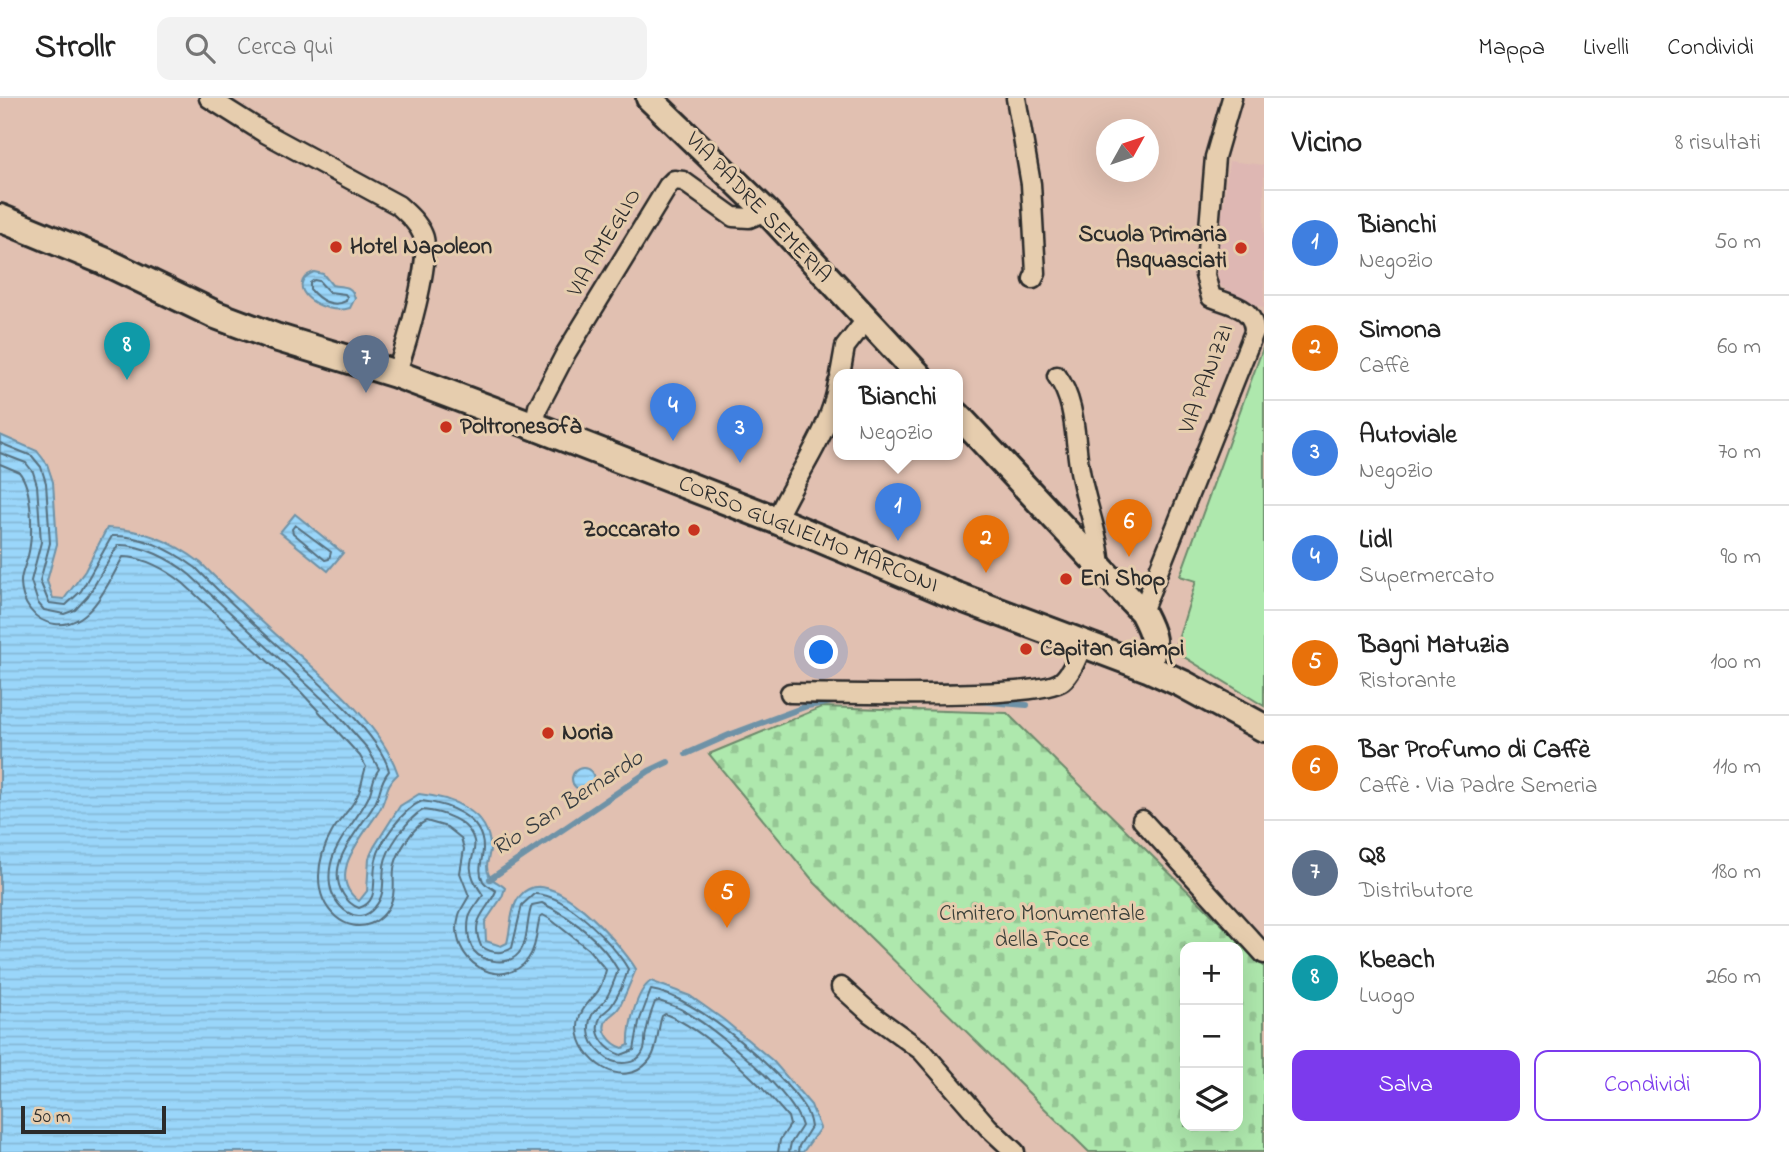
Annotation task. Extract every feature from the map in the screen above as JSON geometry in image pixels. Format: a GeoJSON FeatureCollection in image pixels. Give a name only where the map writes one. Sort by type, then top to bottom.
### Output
{"type":"FeatureCollection","features":[{"type":"Feature","properties":{"kind":"main road","name":"VIA PADRE SEMERIA"},"geometry":{"type":"LineString","coordinates":[[649,98],[766,211],[913,369]]}},
{"type":"Feature","properties":{"kind":"main road"},"geometry":{"type":"LineString","coordinates":[[0,218],[104,261],[216,315],[275,337],[396,374]]}},
{"type":"Feature","properties":{"kind":"main road","name":"CORSO GUGLIELMO MARCONI"},"geometry":{"type":"LineString","coordinates":[[396,374],[776,520],[954,595],[1148,668],[1264,728]]}},
{"type":"Feature","properties":{"kind":"main road"},"geometry":{"type":"LineString","coordinates":[[963,421],[1142,612],[1154,640],[1148,668]]}},
{"type":"Feature","properties":{"kind":"street"},"geometry":{"type":"LineString","coordinates":[[209,98],[263,132],[398,205],[414,220],[425,237],[424,257],[419,293],[396,374]]}},
{"type":"Feature","properties":{"kind":"street"},"geometry":{"type":"LineString","coordinates":[[1016,98],[1031,184],[1036,273],[1033,279]]}},
{"type":"Feature","properties":{"kind":"street","name":"VIA PANIZZI"},"geometry":{"type":"LineString","coordinates":[[1142,612],[1254,332],[1254,320],[1247,312],[1211,297],[1205,275],[1215,157],[1232,98]]}},
{"type":"Feature","properties":{"kind":"street","name":"VIA AMEGLIO"},"geometry":{"type":"LineString","coordinates":[[534,426],[542,399],[566,353],[674,180],[683,181],[733,217],[749,218],[766,211]]}},
{"type":"Feature","properties":{"kind":"street"},"geometry":{"type":"LineString","coordinates":[[841,369],[845,347],[866,320]]}},
{"type":"Feature","properties":{"kind":"street"},"geometry":{"type":"LineString","coordinates":[[1057,376],[1069,398],[1080,473],[1099,543],[1101,569]]}},
{"type":"Feature","properties":{"kind":"street"},"geometry":{"type":"LineString","coordinates":[[776,520],[818,444],[833,398]]}},
{"type":"Feature","properties":{"kind":"street"},"geometry":{"type":"LineString","coordinates":[[790,694],[1012,693],[1055,685],[1064,680],[1083,644]]}},
{"type":"Feature","properties":{"kind":"street"},"geometry":{"type":"LineString","coordinates":[[1142,820],[1264,954]]}},
{"type":"Feature","properties":{"kind":"street"},"geometry":{"type":"LineString","coordinates":[[841,987],[871,1014],[922,1051],[988,1127],[1015,1152]]}},
{"type":"Feature","properties":{"kind":"shaded area","name":"Scuola Primaria Asquasciati"},"geometry":{"type":"Polygon","coordinates":[[[1229,161],[1264,165],[1264,308],[1237,297],[1218,284],[1220,230],[1229,161]]]}},
{"type":"Feature","properties":{"kind":"green space"},"geometry":{"type":"Polygon","coordinates":[[[1264,345],[1264,706],[1181,655],[1177,643],[1196,581],[1180,576],[1264,345]]]}},
{"type":"Feature","properties":{"kind":"green space","name":"Cimitero Monumentale della Foce"},"geometry":{"type":"Polygon","coordinates":[[[822,707],[1007,713],[1240,942],[1180,942],[1180,1131],[1243,1131],[1243,945],[1264,966],[1264,1152],[1089,1152],[815,883],[709,754],[822,707]]]}},
{"type":"Feature","properties":{"kind":"water"},"geometry":{"type":"Polygon","coordinates":[[[314,272],[323,274],[332,285],[351,290],[355,298],[350,308],[327,308],[309,298],[303,291],[302,284],[305,278],[314,272]]]}},
{"type":"Feature","properties":{"kind":"water"},"geometry":{"type":"Polygon","coordinates":[[[0,435],[37,451],[47,464],[53,482],[57,544],[47,581],[53,598],[64,599],[85,571],[107,528],[157,538],[201,563],[344,696],[376,734],[398,774],[390,783],[382,806],[357,843],[346,868],[345,880],[349,891],[359,901],[367,891],[369,858],[400,806],[419,794],[466,808],[476,815],[488,835],[489,875],[505,888],[485,922],[486,941],[501,946],[507,943],[517,901],[533,888],[548,888],[565,897],[583,910],[616,942],[636,969],[620,1006],[605,1023],[605,1032],[610,1040],[623,1048],[629,1045],[634,1010],[641,993],[651,981],[690,996],[773,1061],[811,1105],[820,1128],[803,1152],[0,1152],[0,435]]]}},
{"type":"Feature","properties":{"kind":"water"},"geometry":{"type":"Polygon","coordinates":[[[295,514],[343,553],[328,571],[280,532],[295,514]]]}},
{"type":"Feature","properties":{"kind":"water"},"geometry":{"type":"Polygon","coordinates":[[[583,768],[591,771],[594,779],[591,787],[583,790],[575,787],[572,779],[575,771],[583,768]]]}},
{"type":"Feature","properties":{"kind":"waterway","name":"Rio San Bernardo"},"geometry":{"type":"LineString","coordinates":[[977,701],[1027,705]]}},
{"type":"Feature","properties":{"kind":"waterway","name":"Rio San Bernardo"},"geometry":{"type":"LineString","coordinates":[[686,754],[807,706],[833,702]]}},
{"type":"Feature","properties":{"kind":"waterway","name":"Rio San Bernardo"},"geometry":{"type":"LineString","coordinates":[[490,879],[649,771],[668,762]]}},
{"type":"Feature","properties":{"kind":"place","name":"Hotel Napoleon"},"geometry":{"type":"Point","coordinates":[336,247]}},
{"type":"Feature","properties":{"kind":"place","name":"Scuola Primaria Asquasciati"},"geometry":{"type":"Point","coordinates":[1241,248]}},
{"type":"Feature","properties":{"kind":"place","name":"Kbeach"},"geometry":{"type":"Point","coordinates":[127,380]}},
{"type":"Feature","properties":{"kind":"place","name":"Q8"},"geometry":{"type":"Point","coordinates":[366,393]}},
{"type":"Feature","properties":{"kind":"place","name":"Poltronesofà"},"geometry":{"type":"Point","coordinates":[446,427]}},
{"type":"Feature","properties":{"kind":"place","name":"Lidl"},"geometry":{"type":"Point","coordinates":[673,441]}},
{"type":"Feature","properties":{"kind":"place","name":"Autoviale"},"geometry":{"type":"Point","coordinates":[740,463]}},
{"type":"Feature","properties":{"kind":"place","name":"Zoccarato"},"geometry":{"type":"Point","coordinates":[694,530]}},
{"type":"Feature","properties":{"kind":"place","name":"Bianchi"},"geometry":{"type":"Point","coordinates":[898,541]}},
{"type":"Feature","properties":{"kind":"place","name":"Bar Profumo di Caffè"},"geometry":{"type":"Point","coordinates":[1129,557]}},
{"type":"Feature","properties":{"kind":"place","name":"Simona"},"geometry":{"type":"Point","coordinates":[986,573]}},
{"type":"Feature","properties":{"kind":"place","name":"Eni Shop"},"geometry":{"type":"Point","coordinates":[1066,579]}},
{"type":"Feature","properties":{"kind":"place","name":"Capitan Giampi"},"geometry":{"type":"Point","coordinates":[1026,649]}},
{"type":"Feature","properties":{"kind":"place","name":"Noria"},"geometry":{"type":"Point","coordinates":[548,733]}},
{"type":"Feature","properties":{"kind":"place","name":"Bagni Matuzia"},"geometry":{"type":"Point","coordinates":[727,928]}}]}
